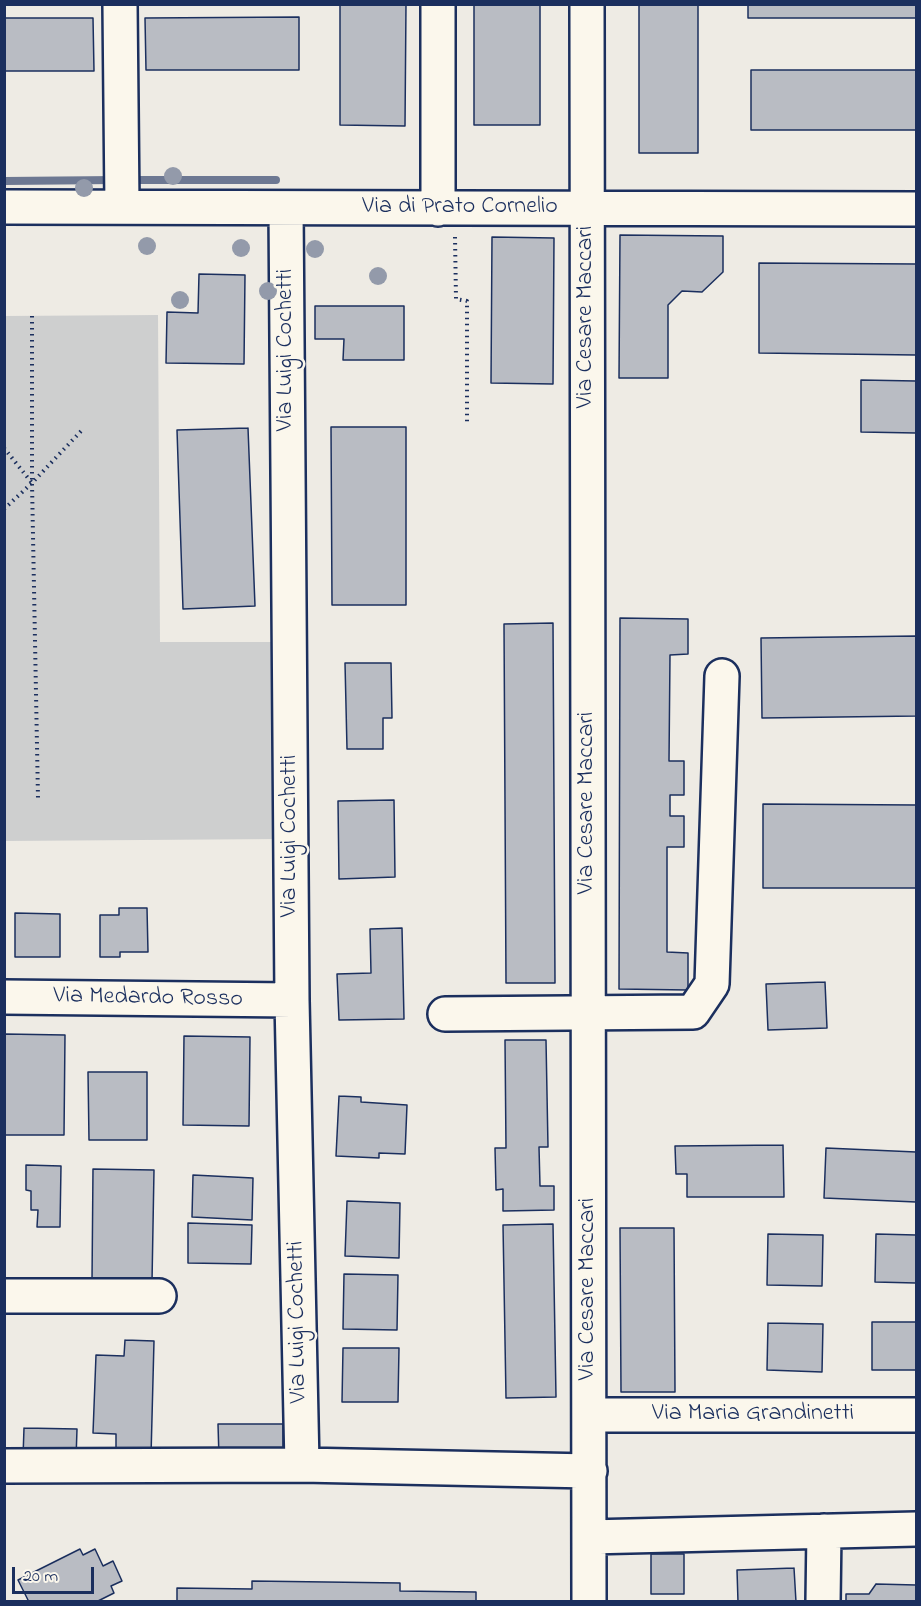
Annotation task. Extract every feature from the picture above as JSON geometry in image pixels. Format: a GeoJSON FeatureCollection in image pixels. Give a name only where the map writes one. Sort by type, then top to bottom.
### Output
{"type":"FeatureCollection","features":[{"type":"Feature","properties":{"kind":"street"},"geometry":{"type":"LineString","coordinates":[[120,4],[122,206]]}},
{"type":"Feature","properties":{"kind":"street"},"geometry":{"type":"LineString","coordinates":[[438,4],[438,209]]}},
{"type":"Feature","properties":{"kind":"street","name":"Via Cesare Maccari"},"geometry":{"type":"LineString","coordinates":[[587,4],[589,1602]]}},
{"type":"Feature","properties":{"kind":"street","name":"Via di Prato Cornelio"},"geometry":{"type":"LineString","coordinates":[[4,207],[916,209]]}},
{"type":"Feature","properties":{"kind":"street","name":"Via Luigi Cochetti"},"geometry":{"type":"LineString","coordinates":[[286,208],[292,1000],[302,1465]]}},
{"type":"Feature","properties":{"kind":"street"},"geometry":{"type":"LineString","coordinates":[[445,1014],[693,1012],[712,984],[722,676]]}},
{"type":"Feature","properties":{"kind":"street","name":"Via Medardo Rosso"},"geometry":{"type":"LineString","coordinates":[[4,997],[292,1000]]}},
{"type":"Feature","properties":{"kind":"street"},"geometry":{"type":"LineString","coordinates":[[4,1296],[159,1296]]}},
{"type":"Feature","properties":{"kind":"street","name":"Via Maria Grandinetti"},"geometry":{"type":"LineString","coordinates":[[589,1415],[916,1415]]}},
{"type":"Feature","properties":{"kind":"street"},"geometry":{"type":"LineString","coordinates":[[4,1466],[302,1465],[590,1472]]}},
{"type":"Feature","properties":{"kind":"street"},"geometry":{"type":"LineString","coordinates":[[589,1537],[916,1529]]}},
{"type":"Feature","properties":{"kind":"street"},"geometry":{"type":"LineString","coordinates":[[823,1602],[824,1531]]}},
{"type":"Feature","properties":{"kind":"path"},"geometry":{"type":"LineString","coordinates":[[438,209],[455,232],[456,300],[466,301],[467,422]]}},
{"type":"Feature","properties":{"kind":"path"},"geometry":{"type":"LineString","coordinates":[[32,316],[32,483],[38,798]]}},
{"type":"Feature","properties":{"kind":"path"},"geometry":{"type":"LineString","coordinates":[[4,509],[83,429]]}},
{"type":"Feature","properties":{"kind":"path"},"geometry":{"type":"LineString","coordinates":[[4,448],[32,483]]}},
{"type":"Feature","properties":{"kind":"shaded area"},"geometry":{"type":"Polygon","coordinates":[[[158,315],[160,642],[276,642],[278,839],[5,841],[4,316],[158,315]]]}},
{"type":"Feature","properties":{"kind":"building"},"geometry":{"type":"Polygon","coordinates":[[[340,4],[406,4],[405,126],[340,125],[340,4]]]}},
{"type":"Feature","properties":{"kind":"building"},"geometry":{"type":"Polygon","coordinates":[[[474,4],[540,4],[540,125],[474,125],[474,4]]]}},
{"type":"Feature","properties":{"kind":"building"},"geometry":{"type":"Polygon","coordinates":[[[639,4],[698,4],[698,153],[639,153],[639,4]]]}},
{"type":"Feature","properties":{"kind":"building"},"geometry":{"type":"Polygon","coordinates":[[[748,4],[916,4],[916,18],[748,18],[748,4]]]}},
{"type":"Feature","properties":{"kind":"building"},"geometry":{"type":"Polygon","coordinates":[[[299,17],[299,70],[146,70],[145,18],[299,17]]]}},
{"type":"Feature","properties":{"kind":"building"},"geometry":{"type":"Polygon","coordinates":[[[4,18],[93,18],[94,71],[4,71],[4,18]]]}},
{"type":"Feature","properties":{"kind":"building"},"geometry":{"type":"Polygon","coordinates":[[[751,70],[916,70],[916,130],[751,130],[751,70]]]}},
{"type":"Feature","properties":{"kind":"building"},"geometry":{"type":"Polygon","coordinates":[[[620,235],[723,236],[723,272],[702,292],[682,291],[668,305],[668,378],[619,378],[620,235]]]}},
{"type":"Feature","properties":{"kind":"building"},"geometry":{"type":"Polygon","coordinates":[[[492,237],[554,238],[553,384],[491,383],[492,237]]]}},
{"type":"Feature","properties":{"kind":"building"},"geometry":{"type":"Polygon","coordinates":[[[759,263],[916,264],[916,355],[759,353],[759,263]]]}},
{"type":"Feature","properties":{"kind":"building"},"geometry":{"type":"Polygon","coordinates":[[[199,274],[245,275],[244,364],[166,363],[167,312],[198,313],[199,274]]]}},
{"type":"Feature","properties":{"kind":"building"},"geometry":{"type":"Polygon","coordinates":[[[315,306],[404,306],[404,360],[343,360],[344,339],[315,339],[315,306]]]}},
{"type":"Feature","properties":{"kind":"building"},"geometry":{"type":"Polygon","coordinates":[[[861,380],[916,381],[916,433],[861,432],[861,380]]]}},
{"type":"Feature","properties":{"kind":"building"},"geometry":{"type":"Polygon","coordinates":[[[331,427],[406,427],[406,605],[332,605],[331,427]]]}},
{"type":"Feature","properties":{"kind":"building"},"geometry":{"type":"Polygon","coordinates":[[[248,428],[255,606],[183,609],[177,430],[248,428]]]}},
{"type":"Feature","properties":{"kind":"building"},"geometry":{"type":"Polygon","coordinates":[[[620,618],[688,619],[688,654],[670,655],[669,761],[684,761],[684,795],[670,795],[670,816],[684,816],[684,847],[667,847],[667,952],[688,953],[688,990],[619,989],[620,618]]]}},
{"type":"Feature","properties":{"kind":"building"},"geometry":{"type":"Polygon","coordinates":[[[553,623],[555,983],[506,983],[504,624],[553,623]]]}},
{"type":"Feature","properties":{"kind":"building"},"geometry":{"type":"Polygon","coordinates":[[[916,636],[916,716],[762,718],[761,638],[916,636]]]}},
{"type":"Feature","properties":{"kind":"building"},"geometry":{"type":"Polygon","coordinates":[[[345,663],[391,663],[392,718],[383,718],[383,749],[347,749],[345,663]]]}},
{"type":"Feature","properties":{"kind":"building"},"geometry":{"type":"Polygon","coordinates":[[[394,800],[395,877],[339,879],[338,801],[394,800]]]}},
{"type":"Feature","properties":{"kind":"building"},"geometry":{"type":"Polygon","coordinates":[[[763,804],[916,805],[916,888],[763,888],[763,804]]]}},
{"type":"Feature","properties":{"kind":"building"},"geometry":{"type":"Polygon","coordinates":[[[119,908],[147,908],[148,952],[120,952],[120,957],[100,957],[100,915],[119,915],[119,908]]]}},
{"type":"Feature","properties":{"kind":"building"},"geometry":{"type":"Polygon","coordinates":[[[15,913],[60,914],[60,957],[15,957],[15,913]]]}},
{"type":"Feature","properties":{"kind":"building"},"geometry":{"type":"Polygon","coordinates":[[[402,928],[404,1019],[339,1020],[337,974],[371,973],[370,929],[402,928]]]}},
{"type":"Feature","properties":{"kind":"building"},"geometry":{"type":"Polygon","coordinates":[[[825,982],[827,1028],[768,1030],[766,984],[825,982]]]}},
{"type":"Feature","properties":{"kind":"building"},"geometry":{"type":"Polygon","coordinates":[[[5,1034],[65,1035],[64,1135],[5,1135],[5,1034]]]}},
{"type":"Feature","properties":{"kind":"building"},"geometry":{"type":"Polygon","coordinates":[[[184,1036],[250,1037],[249,1126],[183,1125],[184,1036]]]}},
{"type":"Feature","properties":{"kind":"building"},"geometry":{"type":"Polygon","coordinates":[[[505,1040],[546,1040],[548,1147],[539,1147],[540,1186],[554,1186],[554,1210],[503,1211],[503,1189],[496,1190],[495,1148],[506,1148],[505,1040]]]}},
{"type":"Feature","properties":{"kind":"building"},"geometry":{"type":"Polygon","coordinates":[[[88,1072],[147,1072],[147,1140],[89,1140],[88,1072]]]}},
{"type":"Feature","properties":{"kind":"building"},"geometry":{"type":"Polygon","coordinates":[[[339,1096],[361,1097],[361,1102],[407,1105],[405,1154],[379,1153],[379,1158],[336,1156],[339,1096]]]}},
{"type":"Feature","properties":{"kind":"building"},"geometry":{"type":"Polygon","coordinates":[[[783,1145],[784,1197],[687,1197],[687,1174],[676,1174],[675,1146],[783,1145]]]}},
{"type":"Feature","properties":{"kind":"building"},"geometry":{"type":"Polygon","coordinates":[[[826,1148],[916,1152],[916,1202],[824,1198],[826,1148]]]}},
{"type":"Feature","properties":{"kind":"building"},"geometry":{"type":"Polygon","coordinates":[[[26,1165],[61,1166],[60,1227],[37,1227],[38,1210],[31,1210],[31,1191],[26,1190],[26,1165]]]}},
{"type":"Feature","properties":{"kind":"building"},"geometry":{"type":"Polygon","coordinates":[[[93,1169],[154,1170],[152,1282],[92,1281],[93,1169]]]}},
{"type":"Feature","properties":{"kind":"building"},"geometry":{"type":"Polygon","coordinates":[[[193,1175],[253,1178],[252,1220],[192,1217],[193,1175]]]}},
{"type":"Feature","properties":{"kind":"building"},"geometry":{"type":"Polygon","coordinates":[[[347,1201],[400,1203],[399,1258],[345,1256],[347,1201]]]}},
{"type":"Feature","properties":{"kind":"building"},"geometry":{"type":"Polygon","coordinates":[[[188,1223],[252,1225],[251,1264],[188,1263],[188,1223]]]}},
{"type":"Feature","properties":{"kind":"building"},"geometry":{"type":"Polygon","coordinates":[[[553,1224],[556,1397],[506,1398],[503,1225],[553,1224]]]}},
{"type":"Feature","properties":{"kind":"building"},"geometry":{"type":"Polygon","coordinates":[[[620,1228],[674,1228],[675,1392],[621,1392],[620,1228]]]}},
{"type":"Feature","properties":{"kind":"building"},"geometry":{"type":"Polygon","coordinates":[[[768,1234],[823,1235],[822,1286],[767,1285],[768,1234]]]}},
{"type":"Feature","properties":{"kind":"building"},"geometry":{"type":"Polygon","coordinates":[[[876,1234],[916,1235],[916,1283],[875,1282],[876,1234]]]}},
{"type":"Feature","properties":{"kind":"building"},"geometry":{"type":"Polygon","coordinates":[[[344,1274],[398,1275],[397,1330],[343,1329],[344,1274]]]}},
{"type":"Feature","properties":{"kind":"building"},"geometry":{"type":"Polygon","coordinates":[[[872,1322],[916,1322],[916,1370],[872,1370],[872,1322]]]}},
{"type":"Feature","properties":{"kind":"building"},"geometry":{"type":"Polygon","coordinates":[[[768,1323],[823,1324],[822,1372],[767,1370],[768,1323]]]}},
{"type":"Feature","properties":{"kind":"building"},"geometry":{"type":"Polygon","coordinates":[[[125,1340],[154,1341],[151,1456],[116,1455],[116,1434],[93,1433],[96,1355],[124,1356],[125,1340]]]}},
{"type":"Feature","properties":{"kind":"building"},"geometry":{"type":"Polygon","coordinates":[[[343,1348],[399,1348],[398,1402],[342,1402],[343,1348]]]}},
{"type":"Feature","properties":{"kind":"building"},"geometry":{"type":"Polygon","coordinates":[[[218,1424],[283,1424],[283,1457],[219,1458],[218,1424]]]}},
{"type":"Feature","properties":{"kind":"building"},"geometry":{"type":"Polygon","coordinates":[[[24,1428],[77,1429],[76,1459],[23,1457],[24,1428]]]}},
{"type":"Feature","properties":{"kind":"building"},"geometry":{"type":"Polygon","coordinates":[[[80,1549],[83,1555],[95,1549],[103,1566],[113,1561],[122,1581],[111,1586],[114,1593],[96,1602],[26,1602],[28,1600],[18,1580],[80,1549]]]}},
{"type":"Feature","properties":{"kind":"building"},"geometry":{"type":"Polygon","coordinates":[[[651,1554],[684,1554],[684,1594],[651,1594],[651,1554]]]}},
{"type":"Feature","properties":{"kind":"building"},"geometry":{"type":"Polygon","coordinates":[[[794,1568],[796,1602],[738,1602],[737,1570],[794,1568]]]}},
{"type":"Feature","properties":{"kind":"building"},"geometry":{"type":"Polygon","coordinates":[[[252,1581],[400,1583],[400,1591],[476,1592],[476,1602],[177,1602],[177,1588],[252,1589],[252,1581]]]}},
{"type":"Feature","properties":{"kind":"building"},"geometry":{"type":"Polygon","coordinates":[[[876,1584],[916,1585],[916,1602],[846,1602],[846,1594],[869,1594],[876,1584]]]}},
{"type":"Feature","properties":{"kind":"waterway"},"geometry":{"type":"LineString","coordinates":[[4,181],[116,180]]}},
{"type":"Feature","properties":{"kind":"waterway"},"geometry":{"type":"LineString","coordinates":[[129,180],[276,180]]}}]}
